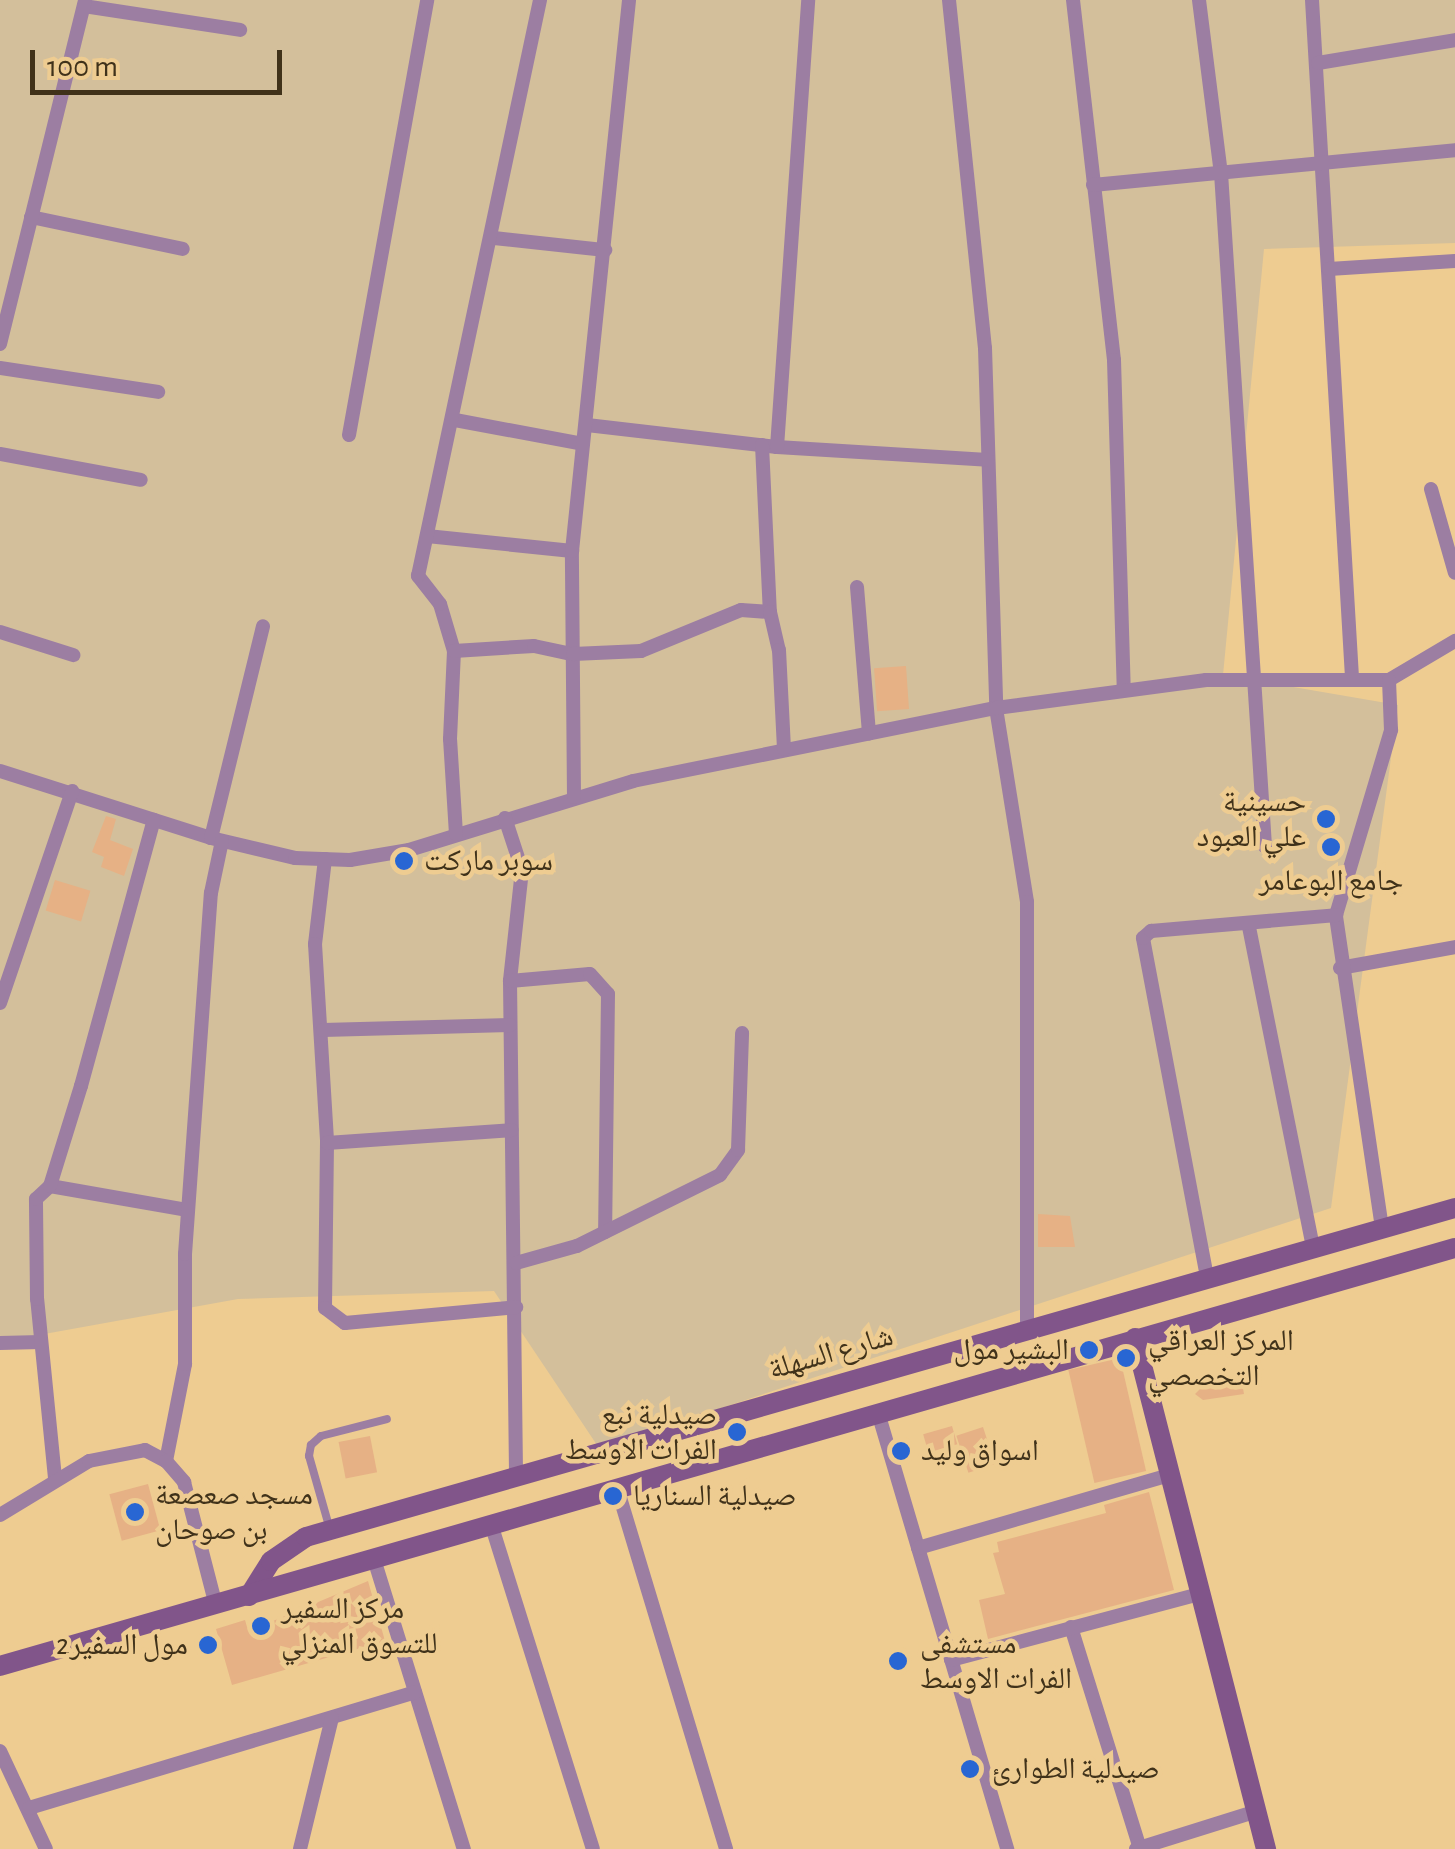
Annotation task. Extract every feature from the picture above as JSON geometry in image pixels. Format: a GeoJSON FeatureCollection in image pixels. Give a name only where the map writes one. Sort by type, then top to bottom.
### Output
{"type":"FeatureCollection","features":[{"type":"Feature","properties":{"kind":"main road","name":"شارع السهلة"},"geometry":{"type":"LineString","coordinates":[[249,1596],[282,1551],[330,1530],[1455,1208]]}},
{"type":"Feature","properties":{"kind":"main road"},"geometry":{"type":"LineString","coordinates":[[0,1666],[492,1528],[1455,1248]]}},
{"type":"Feature","properties":{"kind":"main road"},"geometry":{"type":"LineString","coordinates":[[1135,1338],[1266,1849]]}},
{"type":"Feature","properties":{"kind":"street"},"geometry":{"type":"LineString","coordinates":[[350,435],[426,0]]}},
{"type":"Feature","properties":{"kind":"street"},"geometry":{"type":"LineString","coordinates":[[456,834],[450,739],[454,651],[440,604],[418,576],[494,238],[540,0]]}},
{"type":"Feature","properties":{"kind":"street"},"geometry":{"type":"LineString","coordinates":[[574,797],[572,552],[629,0]]}},
{"type":"Feature","properties":{"kind":"street"},"geometry":{"type":"LineString","coordinates":[[784,749],[779,650],[770,612],[770,446],[808,0]]}},
{"type":"Feature","properties":{"kind":"street"},"geometry":{"type":"LineString","coordinates":[[950,0],[978,250],[996,708],[1027,902],[1027,1329]]}},
{"type":"Feature","properties":{"kind":"street"},"geometry":{"type":"LineString","coordinates":[[1073,0],[1114,360],[1124,688]]}},
{"type":"Feature","properties":{"kind":"street"},"geometry":{"type":"LineString","coordinates":[[1199,0],[1221,172],[1265,847]]}},
{"type":"Feature","properties":{"kind":"street"},"geometry":{"type":"LineString","coordinates":[[1312,0],[1318,64],[1318,159],[1329,269],[1352,678]]}},
{"type":"Feature","properties":{"kind":"street"},"geometry":{"type":"LineString","coordinates":[[0,344],[84,3],[240,30]]}},
{"type":"Feature","properties":{"kind":"street"},"geometry":{"type":"LineString","coordinates":[[1318,64],[1455,40]]}},
{"type":"Feature","properties":{"kind":"street"},"geometry":{"type":"LineString","coordinates":[[1094,185],[1318,159],[1455,150]]}},
{"type":"Feature","properties":{"kind":"street"},"geometry":{"type":"LineString","coordinates":[[31,217],[183,249]]}},
{"type":"Feature","properties":{"kind":"street"},"geometry":{"type":"LineString","coordinates":[[494,238],[605,250]]}},
{"type":"Feature","properties":{"kind":"street"},"geometry":{"type":"LineString","coordinates":[[1329,269],[1455,261]]}},
{"type":"Feature","properties":{"kind":"street"},"geometry":{"type":"LineString","coordinates":[[0,368],[158,392]]}},
{"type":"Feature","properties":{"kind":"street"},"geometry":{"type":"LineString","coordinates":[[455,420],[583,444]]}},
{"type":"Feature","properties":{"kind":"street"},"geometry":{"type":"LineString","coordinates":[[587,425],[770,446],[988,460]]}},
{"type":"Feature","properties":{"kind":"street"},"geometry":{"type":"LineString","coordinates":[[0,454],[141,480]]}},
{"type":"Feature","properties":{"kind":"street"},"geometry":{"type":"LineString","coordinates":[[1432,489],[1455,573]]}},
{"type":"Feature","properties":{"kind":"street"},"geometry":{"type":"LineString","coordinates":[[426,536],[572,552]]}},
{"type":"Feature","properties":{"kind":"street"},"geometry":{"type":"LineString","coordinates":[[857,588],[869,734]]}},
{"type":"Feature","properties":{"kind":"street"},"geometry":{"type":"LineString","coordinates":[[454,651],[534,646],[573,654],[641,651],[741,610],[770,612]]}},
{"type":"Feature","properties":{"kind":"street"},"geometry":{"type":"LineString","coordinates":[[166,1461],[186,1364],[188,1210],[216,840],[263,626]]}},
{"type":"Feature","properties":{"kind":"street"},"geometry":{"type":"LineString","coordinates":[[0,632],[73,655]]}},
{"type":"Feature","properties":{"kind":"street"},"geometry":{"type":"LineString","coordinates":[[0,771],[216,840],[325,859],[409,850],[574,797],[784,749],[996,708],[1124,688],[1253,678],[1390,680],[1455,640]]}},
{"type":"Feature","properties":{"kind":"street"},"geometry":{"type":"LineString","coordinates":[[1382,1228],[1340,968],[1336,915],[1384,763],[1391,730],[1390,680]]}},
{"type":"Feature","properties":{"kind":"street"},"geometry":{"type":"LineString","coordinates":[[0,1003],[72,791]]}},
{"type":"Feature","properties":{"kind":"street"},"geometry":{"type":"LineString","coordinates":[[505,818],[522,870],[510,981],[516,1474]]}},
{"type":"Feature","properties":{"kind":"street"},"geometry":{"type":"LineString","coordinates":[[55,1478],[41,1342],[36,1198],[50,1186],[154,820]]}},
{"type":"Feature","properties":{"kind":"street"},"geometry":{"type":"LineString","coordinates":[[325,859],[315,944],[327,1143],[325,1308],[337,1322],[516,1307]]}},
{"type":"Feature","properties":{"kind":"street"},"geometry":{"type":"LineString","coordinates":[[1207,1277],[1143,938],[1151,931],[1248,926],[1336,915]]}},
{"type":"Feature","properties":{"kind":"street"},"geometry":{"type":"LineString","coordinates":[[1248,926],[1313,1247]]}},
{"type":"Feature","properties":{"kind":"street"},"geometry":{"type":"LineString","coordinates":[[1340,968],[1455,947]]}},
{"type":"Feature","properties":{"kind":"street"},"geometry":{"type":"LineString","coordinates":[[510,981],[590,974],[608,994],[606,1232]]}},
{"type":"Feature","properties":{"kind":"street"},"geometry":{"type":"LineString","coordinates":[[322,1030],[510,1025]]}},
{"type":"Feature","properties":{"kind":"street"},"geometry":{"type":"LineString","coordinates":[[516,1263],[606,1232],[720,1175],[735,1157],[742,1033]]}},
{"type":"Feature","properties":{"kind":"street"},"geometry":{"type":"LineString","coordinates":[[327,1143],[512,1130]]}},
{"type":"Feature","properties":{"kind":"street"},"geometry":{"type":"LineString","coordinates":[[50,1186],[188,1210]]}},
{"type":"Feature","properties":{"kind":"street"},"geometry":{"type":"LineString","coordinates":[[0,1343],[41,1342]]}},
{"type":"Feature","properties":{"kind":"street"},"geometry":{"type":"LineString","coordinates":[[879,1416],[1007,1849]]}},
{"type":"Feature","properties":{"kind":"street"},"geometry":{"type":"LineString","coordinates":[[0,1515],[55,1478],[124,1450],[144,1450],[166,1461],[184,1482],[216,1606]]}},
{"type":"Feature","properties":{"kind":"street"},"geometry":{"type":"LineString","coordinates":[[918,1548],[1169,1475]]}},
{"type":"Feature","properties":{"kind":"street"},"geometry":{"type":"LineString","coordinates":[[618,1491],[726,1849]]}},
{"type":"Feature","properties":{"kind":"street"},"geometry":{"type":"LineString","coordinates":[[492,1528],[594,1849]]}},
{"type":"Feature","properties":{"kind":"street"},"geometry":{"type":"LineString","coordinates":[[374,1559],[464,1849]]}},
{"type":"Feature","properties":{"kind":"street"},"geometry":{"type":"LineString","coordinates":[[951,1660],[1198,1594]]}},
{"type":"Feature","properties":{"kind":"street"},"geometry":{"type":"LineString","coordinates":[[1071,1627],[1138,1848],[1257,1811]]}},
{"type":"Feature","properties":{"kind":"street"},"geometry":{"type":"LineString","coordinates":[[28,1808],[416,1692]]}},
{"type":"Feature","properties":{"kind":"street"},"geometry":{"type":"LineString","coordinates":[[300,1849],[332,1718]]}},
{"type":"Feature","properties":{"kind":"street"},"geometry":{"type":"LineString","coordinates":[[0,1751],[46,1849]]}},
{"type":"Feature","properties":{"kind":"lane"},"geometry":{"type":"LineString","coordinates":[[330,1530],[308,1456],[311,1445],[321,1436],[386,1419]]}},
{"type":"Feature","properties":{"kind":"shaded area"},"geometry":{"type":"Polygon","coordinates":[[[0,0],[1455,0],[1455,243],[1264,249],[1223,675],[1398,705],[1331,1208],[599,1448],[494,1291],[238,1299],[0,1342],[0,0]]]}},
{"type":"Feature","properties":{"kind":"building"},"geometry":{"type":"Polygon","coordinates":[[[906,666],[909,709],[877,711],[874,668],[906,666]]]}},
{"type":"Feature","properties":{"kind":"building"},"geometry":{"type":"Polygon","coordinates":[[[106,816],[116,819],[110,840],[133,849],[124,876],[101,867],[104,857],[92,852],[106,816]]]}},
{"type":"Feature","properties":{"kind":"building"},"geometry":{"type":"Polygon","coordinates":[[[55,880],[90,891],[81,921],[46,911],[55,880]]]}},
{"type":"Feature","properties":{"kind":"building"},"geometry":{"type":"Polygon","coordinates":[[[1038,1214],[1070,1216],[1075,1247],[1038,1247],[1038,1214]]]}},
{"type":"Feature","properties":{"kind":"building"},"geometry":{"type":"Polygon","coordinates":[[[1120,1358],[1146,1471],[1094,1483],[1068,1370],[1120,1358]]]}},
{"type":"Feature","properties":{"kind":"building"},"geometry":{"type":"Polygon","coordinates":[[[1241,1377],[1244,1394],[1203,1400],[1195,1394],[1205,1384],[1241,1377]]]}},
{"type":"Feature","properties":{"kind":"building"},"geometry":{"type":"Polygon","coordinates":[[[952,1426],[957,1444],[928,1453],[923,1434],[952,1426]]]}},
{"type":"Feature","properties":{"kind":"building"},"geometry":{"type":"Polygon","coordinates":[[[983,1427],[995,1464],[968,1473],[956,1436],[983,1427]]]}},
{"type":"Feature","properties":{"kind":"building"},"geometry":{"type":"Polygon","coordinates":[[[370,1436],[377,1472],[346,1478],[339,1442],[370,1436]]]}},
{"type":"Feature","properties":{"kind":"building"},"geometry":{"type":"Polygon","coordinates":[[[148,1484],[160,1530],[122,1541],[109,1494],[148,1484]]]}},
{"type":"Feature","properties":{"kind":"building"},"geometry":{"type":"Polygon","coordinates":[[[1149,1492],[1174,1590],[988,1639],[979,1600],[1005,1594],[993,1553],[999,1552],[997,1542],[1106,1513],[1104,1505],[1149,1492]]]}},
{"type":"Feature","properties":{"kind":"building"},"geometry":{"type":"Polygon","coordinates":[[[368,1581],[385,1641],[232,1685],[216,1629],[245,1620],[247,1627],[266,1624],[368,1581]]]}},
{"type":"Feature","properties":{"kind":"place","name":"حسينية علي العبود"},"geometry":{"type":"Point","coordinates":[1326,819]}},
{"type":"Feature","properties":{"kind":"place","name":"جامع البوعامر"},"geometry":{"type":"Point","coordinates":[1331,847]}},
{"type":"Feature","properties":{"kind":"place","name":"سوبر ماركت"},"geometry":{"type":"Point","coordinates":[404,861]}},
{"type":"Feature","properties":{"kind":"place","name":"البشير مول"},"geometry":{"type":"Point","coordinates":[1089,1350]}},
{"type":"Feature","properties":{"kind":"place","name":"المركز العراقي التخصصي"},"geometry":{"type":"Point","coordinates":[1126,1358]}},
{"type":"Feature","properties":{"kind":"place","name":"صيدلية نبع الفرات الاوسط"},"geometry":{"type":"Point","coordinates":[737,1432]}},
{"type":"Feature","properties":{"kind":"place","name":"اسواق وليد"},"geometry":{"type":"Point","coordinates":[901,1451]}},
{"type":"Feature","properties":{"kind":"place","name":"صيدلية السناريا"},"geometry":{"type":"Point","coordinates":[613,1496]}},
{"type":"Feature","properties":{"kind":"place","name":"مسجد صعصعة بن صوحان"},"geometry":{"type":"Point","coordinates":[135,1512]}},
{"type":"Feature","properties":{"kind":"place","name":"مركز السفير للتسوق المنزلي"},"geometry":{"type":"Point","coordinates":[261,1626]}},
{"type":"Feature","properties":{"kind":"place","name":"مول السفير2"},"geometry":{"type":"Point","coordinates":[208,1645]}},
{"type":"Feature","properties":{"kind":"place","name":"مستشفى الفرات الاوسط"},"geometry":{"type":"Point","coordinates":[898,1661]}},
{"type":"Feature","properties":{"kind":"place","name":"صيدلية الطوارئ"},"geometry":{"type":"Point","coordinates":[970,1769]}}]}
